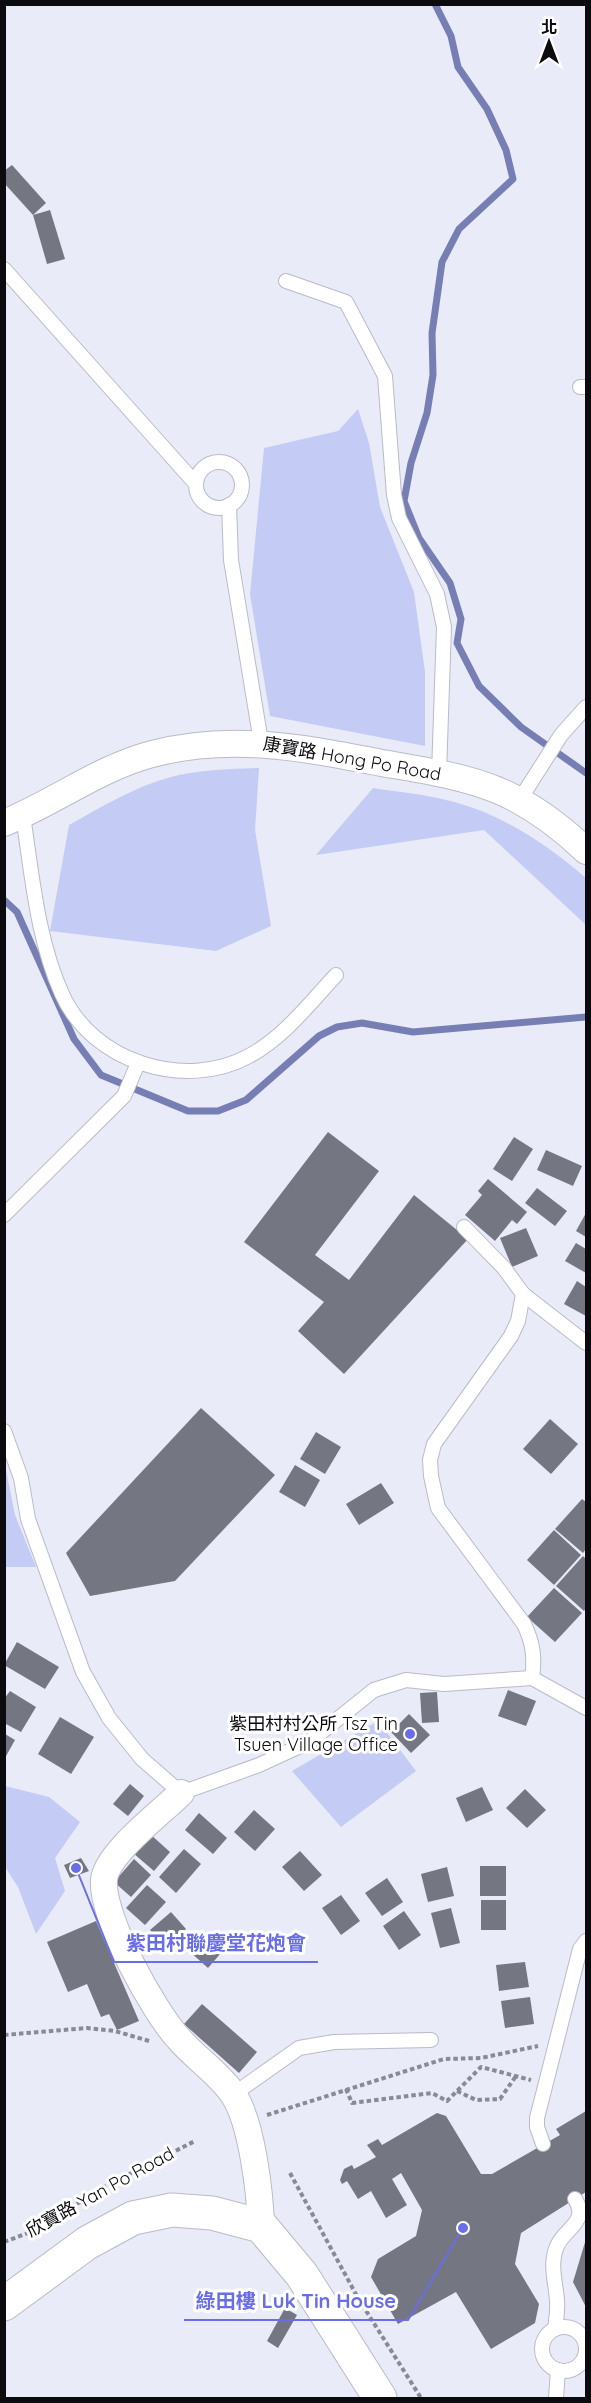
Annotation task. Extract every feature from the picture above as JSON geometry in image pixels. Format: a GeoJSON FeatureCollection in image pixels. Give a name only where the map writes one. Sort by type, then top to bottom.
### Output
{"type":"FeatureCollection","features":[{"type":"Feature","properties":{"kind":"street","name":"康寶路 Hong Po Road"},"geometry":{"type":"LineString","coordinates":[[14,819],[96,775],[151,754],[209,743],[261,742],[298,746],[463,778],[519,801],[561,828],[586,851]]}},
{"type":"Feature","properties":{"kind":"street"},"geometry":{"type":"LineString","coordinates":[[182,1793],[111,1861],[104,1880],[107,1903],[139,1980],[178,2039],[234,2094],[243,2117],[260,2184],[261,2226]]}},
{"type":"Feature","properties":{"kind":"street"},"geometry":{"type":"LineString","coordinates":[[4,2304],[87,2243],[133,2218],[172,2210],[212,2213],[261,2226],[303,2275],[380,2398]]}},
{"type":"Feature","properties":{"kind":"lane"},"geometry":{"type":"LineString","coordinates":[[4,269],[196,484]]}},
{"type":"Feature","properties":{"kind":"lane"},"geometry":{"type":"LineString","coordinates":[[286,281],[346,302],[385,376],[393,495],[399,518],[437,594],[444,627],[439,773]]}},
{"type":"Feature","properties":{"kind":"lane"},"geometry":{"type":"LineString","coordinates":[[214,462],[221,462],[234,468],[242,480],[240,495],[229,505],[214,507],[207,504],[197,492],[196,484],[201,470],[214,462]]}},
{"type":"Feature","properties":{"kind":"lane"},"geometry":{"type":"LineString","coordinates":[[229,505],[231,561],[261,742]]}},
{"type":"Feature","properties":{"kind":"lane"},"geometry":{"type":"LineString","coordinates":[[519,801],[561,735],[586,707]]}},
{"type":"Feature","properties":{"kind":"lane"},"geometry":{"type":"LineString","coordinates":[[14,819],[53,972],[62,996],[93,1036],[114,1052],[138,1063],[174,1071],[213,1068],[248,1056],[280,1036],[336,975]]}},
{"type":"Feature","properties":{"kind":"lane"},"geometry":{"type":"LineString","coordinates":[[4,1215],[124,1096],[138,1063]]}},
{"type":"Feature","properties":{"kind":"lane"},"geometry":{"type":"LineString","coordinates":[[464,1227],[504,1268],[523,1294],[586,1343]]}},
{"type":"Feature","properties":{"kind":"lane"},"geometry":{"type":"LineString","coordinates":[[523,1294],[511,1336],[434,1444],[430,1460],[430,1476],[438,1508],[500,1589],[528,1633],[535,1660],[532,1678]]}},
{"type":"Feature","properties":{"kind":"lane"},"geometry":{"type":"LineString","coordinates":[[4,1431],[21,1478],[28,1519],[83,1672],[109,1718],[142,1759],[182,1793],[259,1765],[309,1742],[374,1690],[406,1680],[444,1684],[532,1678],[586,1708]]}},
{"type":"Feature","properties":{"kind":"lane"},"geometry":{"type":"LineString","coordinates":[[543,2145],[537,2127],[537,2118],[580,1949],[586,1941]]}},
{"type":"Feature","properties":{"kind":"lane"},"geometry":{"type":"LineString","coordinates":[[234,2094],[299,2048],[334,2042],[430,2040]]}},
{"type":"Feature","properties":{"kind":"lane"},"geometry":{"type":"LineString","coordinates":[[555,2329],[558,2304],[552,2266],[558,2245],[578,2222],[579,2206],[574,2199]]}},
{"type":"Feature","properties":{"kind":"lane"},"geometry":{"type":"LineString","coordinates":[[562,2327],[576,2330],[585,2342],[586,2356],[578,2367],[572,2370],[558,2370],[546,2361],[543,2354],[544,2340],[555,2329],[562,2327]]}},
{"type":"Feature","properties":{"kind":"lane"},"geometry":{"type":"LineString","coordinates":[[556,2398],[558,2370]]}},
{"type":"Feature","properties":{"kind":"path"},"geometry":{"type":"LineString","coordinates":[[4,2035],[87,2028],[116,2031],[150,2041],[178,2039]]}},
{"type":"Feature","properties":{"kind":"path"},"geometry":{"type":"LineString","coordinates":[[255,2119],[444,2059],[481,2058],[556,2042]]}},
{"type":"Feature","properties":{"kind":"path"},"geometry":{"type":"LineString","coordinates":[[346,2090],[352,2103],[432,2093],[447,2101],[481,2067],[546,2084]]}},
{"type":"Feature","properties":{"kind":"path"},"geometry":{"type":"LineString","coordinates":[[457,2091],[476,2100],[500,2099],[516,2076]]}},
{"type":"Feature","properties":{"kind":"path","name":"欣寶路 Yan Po Road"},"geometry":{"type":"LineString","coordinates":[[4,2242],[28,2233],[108,2185],[195,2141]]}},
{"type":"Feature","properties":{"kind":"path"},"geometry":{"type":"LineString","coordinates":[[291,2173],[358,2298],[421,2398]]}},
{"type":"Feature","properties":{"kind":"shaded area"},"geometry":{"type":"Polygon","coordinates":[[[358,409],[369,443],[380,507],[414,592],[425,672],[425,746],[270,716],[250,594],[264,448],[338,431],[358,409]]]}},
{"type":"Feature","properties":{"kind":"shaded area"},"geometry":{"type":"Polygon","coordinates":[[[259,768],[255,830],[271,926],[216,951],[50,931],[69,825],[119,798],[171,777],[204,771],[259,768]]]}},
{"type":"Feature","properties":{"kind":"shaded area"},"geometry":{"type":"Polygon","coordinates":[[[373,788],[428,796],[466,805],[503,821],[539,842],[586,878],[586,925],[484,830],[316,855],[373,788]]]}},
{"type":"Feature","properties":{"kind":"shaded area"},"geometry":{"type":"Polygon","coordinates":[[[5,1465],[15,1515],[36,1567],[5,1567],[5,1465]]]}},
{"type":"Feature","properties":{"kind":"shaded area"},"geometry":{"type":"Polygon","coordinates":[[[378,1721],[416,1771],[341,1827],[292,1771],[378,1721]]]}},
{"type":"Feature","properties":{"kind":"shaded area"},"geometry":{"type":"Polygon","coordinates":[[[5,1786],[49,1797],[80,1822],[55,1858],[65,1891],[36,1934],[18,1887],[5,1867],[5,1786]]]}},
{"type":"Feature","properties":{"kind":"building"},"geometry":{"type":"Polygon","coordinates":[[[12,165],[46,203],[33,215],[4,183],[4,171],[12,165]]]}},
{"type":"Feature","properties":{"kind":"building"},"geometry":{"type":"Polygon","coordinates":[[[50,210],[65,259],[47,264],[33,215],[50,210]]]}},
{"type":"Feature","properties":{"kind":"building"},"geometry":{"type":"Polygon","coordinates":[[[328,1132],[379,1171],[315,1255],[349,1280],[414,1195],[468,1239],[344,1374],[298,1331],[324,1302],[244,1242],[328,1132]]]}},
{"type":"Feature","properties":{"kind":"building"},"geometry":{"type":"Polygon","coordinates":[[[514,1137],[533,1149],[512,1181],[493,1169],[514,1137]]]}},
{"type":"Feature","properties":{"kind":"building"},"geometry":{"type":"Polygon","coordinates":[[[546,1150],[582,1166],[573,1186],[537,1170],[546,1150]]]}},
{"type":"Feature","properties":{"kind":"building"},"geometry":{"type":"Polygon","coordinates":[[[488,1179],[527,1212],[517,1224],[512,1220],[495,1241],[465,1215],[482,1195],[478,1191],[488,1179]]]}},
{"type":"Feature","properties":{"kind":"building"},"geometry":{"type":"Polygon","coordinates":[[[537,1188],[567,1211],[555,1226],[525,1203],[537,1188]]]}},
{"type":"Feature","properties":{"kind":"building"},"geometry":{"type":"Polygon","coordinates":[[[586,1213],[586,1237],[576,1231],[586,1213]]]}},
{"type":"Feature","properties":{"kind":"building"},"geometry":{"type":"Polygon","coordinates":[[[526,1228],[538,1256],[512,1267],[500,1238],[526,1228]]]}},
{"type":"Feature","properties":{"kind":"building"},"geometry":{"type":"Polygon","coordinates":[[[576,1243],[586,1249],[586,1273],[565,1261],[576,1243]]]}},
{"type":"Feature","properties":{"kind":"building"},"geometry":{"type":"Polygon","coordinates":[[[577,1281],[586,1287],[586,1316],[564,1304],[577,1281]]]}},
{"type":"Feature","properties":{"kind":"building"},"geometry":{"type":"Polygon","coordinates":[[[201,1408],[275,1475],[175,1581],[90,1596],[66,1553],[201,1408]]]}},
{"type":"Feature","properties":{"kind":"building"},"geometry":{"type":"Polygon","coordinates":[[[550,1419],[578,1444],[551,1474],[523,1449],[550,1419]]]}},
{"type":"Feature","properties":{"kind":"building"},"geometry":{"type":"Polygon","coordinates":[[[316,1432],[341,1447],[325,1474],[300,1459],[316,1432]]]}},
{"type":"Feature","properties":{"kind":"building"},"geometry":{"type":"Polygon","coordinates":[[[295,1465],[320,1480],[305,1507],[279,1492],[295,1465]]]}},
{"type":"Feature","properties":{"kind":"building"},"geometry":{"type":"Polygon","coordinates":[[[381,1483],[394,1503],[359,1525],[346,1504],[381,1483]]]}},
{"type":"Feature","properties":{"kind":"building"},"geometry":{"type":"Polygon","coordinates":[[[582,1499],[586,1502],[586,1549],[583,1553],[555,1529],[582,1499]]]}},
{"type":"Feature","properties":{"kind":"building"},"geometry":{"type":"Polygon","coordinates":[[[554,1530],[581,1555],[554,1585],[527,1560],[554,1530]]]}},
{"type":"Feature","properties":{"kind":"building"},"geometry":{"type":"Polygon","coordinates":[[[583,1556],[586,1559],[586,1608],[584,1611],[556,1586],[583,1556]]]}},
{"type":"Feature","properties":{"kind":"building"},"geometry":{"type":"Polygon","coordinates":[[[554,1588],[582,1613],[555,1642],[527,1617],[554,1588]]]}},
{"type":"Feature","properties":{"kind":"building"},"geometry":{"type":"Polygon","coordinates":[[[17,1642],[59,1667],[45,1689],[4,1665],[17,1642]]]}},
{"type":"Feature","properties":{"kind":"building"},"geometry":{"type":"Polygon","coordinates":[[[508,1690],[536,1701],[526,1726],[498,1716],[508,1690]]]}},
{"type":"Feature","properties":{"kind":"building"},"geometry":{"type":"Polygon","coordinates":[[[10,1691],[36,1707],[21,1732],[4,1723],[4,1699],[10,1691]]]}},
{"type":"Feature","properties":{"kind":"building"},"geometry":{"type":"Polygon","coordinates":[[[437,1692],[439,1722],[422,1723],[420,1693],[437,1692]]]}},
{"type":"Feature","properties":{"kind":"building","name":"紫田村村公所 Tsz Tin Tsuen Village Office"},"geometry":{"type":"Polygon","coordinates":[[[409,1714],[430,1735],[411,1753],[391,1732],[409,1714]]]}},
{"type":"Feature","properties":{"kind":"building"},"geometry":{"type":"Polygon","coordinates":[[[60,1717],[94,1737],[71,1774],[38,1754],[60,1717]]]}},
{"type":"Feature","properties":{"kind":"building"},"geometry":{"type":"Polygon","coordinates":[[[5,1734],[15,1740],[5,1758],[5,1734]]]}},
{"type":"Feature","properties":{"kind":"building"},"geometry":{"type":"Polygon","coordinates":[[[130,1784],[144,1796],[128,1816],[113,1804],[130,1784]]]}},
{"type":"Feature","properties":{"kind":"building"},"geometry":{"type":"Polygon","coordinates":[[[482,1787],[493,1810],[466,1822],[456,1798],[482,1787]]]}},
{"type":"Feature","properties":{"kind":"building"},"geometry":{"type":"Polygon","coordinates":[[[525,1789],[546,1810],[527,1828],[506,1808],[525,1789]]]}},
{"type":"Feature","properties":{"kind":"building"},"geometry":{"type":"Polygon","coordinates":[[[254,1810],[275,1829],[255,1851],[234,1832],[254,1810]]]}},
{"type":"Feature","properties":{"kind":"building"},"geometry":{"type":"Polygon","coordinates":[[[199,1813],[227,1838],[213,1854],[185,1830],[199,1813]]]}},
{"type":"Feature","properties":{"kind":"building"},"geometry":{"type":"Polygon","coordinates":[[[150,1834],[170,1852],[154,1871],[133,1853],[150,1834]]]}},
{"type":"Feature","properties":{"kind":"building"},"geometry":{"type":"Polygon","coordinates":[[[184,1849],[201,1864],[176,1893],[159,1877],[184,1849]]]}},
{"type":"Feature","properties":{"kind":"building"},"geometry":{"type":"Polygon","coordinates":[[[300,1851],[322,1875],[304,1891],[282,1867],[300,1851]]]}},
{"type":"Feature","properties":{"kind":"building"},"geometry":{"type":"Polygon","coordinates":[[[81,1858],[89,1871],[70,1878],[64,1865],[81,1858]]]}},
{"type":"Feature","properties":{"kind":"building"},"geometry":{"type":"Polygon","coordinates":[[[134,1859],[151,1875],[131,1897],[114,1882],[134,1859]]]}},
{"type":"Feature","properties":{"kind":"building"},"geometry":{"type":"Polygon","coordinates":[[[480,1866],[506,1866],[506,1896],[480,1896],[480,1866]]]}},
{"type":"Feature","properties":{"kind":"building"},"geometry":{"type":"Polygon","coordinates":[[[447,1867],[454,1896],[428,1902],[421,1874],[447,1867]]]}},
{"type":"Feature","properties":{"kind":"building"},"geometry":{"type":"Polygon","coordinates":[[[387,1878],[403,1902],[382,1916],[365,1893],[387,1878]]]}},
{"type":"Feature","properties":{"kind":"building"},"geometry":{"type":"Polygon","coordinates":[[[147,1885],[166,1902],[145,1925],[126,1908],[147,1885]]]}},
{"type":"Feature","properties":{"kind":"building"},"geometry":{"type":"Polygon","coordinates":[[[341,1895],[360,1921],[341,1935],[322,1908],[341,1895]]]}},
{"type":"Feature","properties":{"kind":"building"},"geometry":{"type":"Polygon","coordinates":[[[481,1900],[506,1900],[506,1930],[481,1930],[481,1900]]]}},
{"type":"Feature","properties":{"kind":"building"},"geometry":{"type":"Polygon","coordinates":[[[451,1908],[460,1943],[440,1948],[431,1913],[451,1908]]]}},
{"type":"Feature","properties":{"kind":"building"},"geometry":{"type":"Polygon","coordinates":[[[404,1911],[421,1935],[399,1950],[383,1926],[404,1911]]]}},
{"type":"Feature","properties":{"kind":"building"},"geometry":{"type":"Polygon","coordinates":[[[171,1912],[186,1929],[165,1948],[150,1930],[171,1912]]]}},
{"type":"Feature","properties":{"kind":"building"},"geometry":{"type":"Polygon","coordinates":[[[96,1921],[139,2021],[117,2030],[109,2014],[101,2017],[87,1984],[68,1992],[47,1942],[96,1921]]]}},
{"type":"Feature","properties":{"kind":"building"},"geometry":{"type":"Polygon","coordinates":[[[202,1936],[221,1953],[208,1968],[189,1951],[202,1936]]]}},
{"type":"Feature","properties":{"kind":"building"},"geometry":{"type":"Polygon","coordinates":[[[525,1962],[529,1987],[499,1991],[496,1965],[525,1962]]]}},
{"type":"Feature","properties":{"kind":"building"},"geometry":{"type":"Polygon","coordinates":[[[530,1997],[534,2024],[505,2028],[501,2001],[530,1997]]]}},
{"type":"Feature","properties":{"kind":"building"},"geometry":{"type":"Polygon","coordinates":[[[202,2004],[257,2052],[239,2073],[184,2024],[202,2004]]]}},
{"type":"Feature","properties":{"kind":"building"},"geometry":{"type":"Polygon","coordinates":[[[586,2111],[586,2192],[521,2233],[515,2264],[539,2304],[535,2323],[491,2349],[456,2292],[398,2324],[371,2277],[378,2259],[416,2236],[422,2210],[401,2173],[392,2179],[407,2205],[386,2218],[371,2191],[358,2199],[347,2181],[342,2184],[340,2180],[344,2169],[352,2165],[354,2169],[376,2157],[367,2145],[378,2139],[382,2145],[437,2113],[446,2116],[481,2174],[492,2174],[560,2135],[556,2129],[586,2111]]]}},
{"type":"Feature","properties":{"kind":"building"},"geometry":{"type":"Polygon","coordinates":[[[586,2239],[586,2307],[573,2282],[586,2239]]]}},
{"type":"Feature","properties":{"kind":"building"},"geometry":{"type":"Polygon","coordinates":[[[285,2308],[297,2315],[278,2348],[267,2341],[285,2308]]]}},
{"type":"Feature","properties":{"kind":"waterway"},"geometry":{"type":"LineString","coordinates":[[435,4],[451,36],[458,67],[487,109],[506,150],[513,179],[459,229],[442,262],[432,333],[433,375],[427,413],[411,463],[404,501],[419,538],[450,583],[461,619],[457,643],[479,686],[521,727],[586,773]]}},
{"type":"Feature","properties":{"kind":"waterway"},"geometry":{"type":"LineString","coordinates":[[4,900],[17,912],[74,1039],[101,1075],[188,1111],[218,1111],[246,1100],[319,1036],[337,1027],[362,1023],[413,1032],[586,1017]]}},
{"type":"Feature","properties":{"kind":"place","name":"紫田村村公所 Tsz Tin Tsuen Village Office"},"geometry":{"type":"Point","coordinates":[410,1734]}},
{"type":"Feature","properties":{"kind":"place","name":"紫田村聯慶堂花炮會"},"geometry":{"type":"Point","coordinates":[76,1868]}},
{"type":"Feature","properties":{"kind":"place","name":"綠田樓 Luk Tin House"},"geometry":{"type":"Point","coordinates":[463,2228]}}]}
